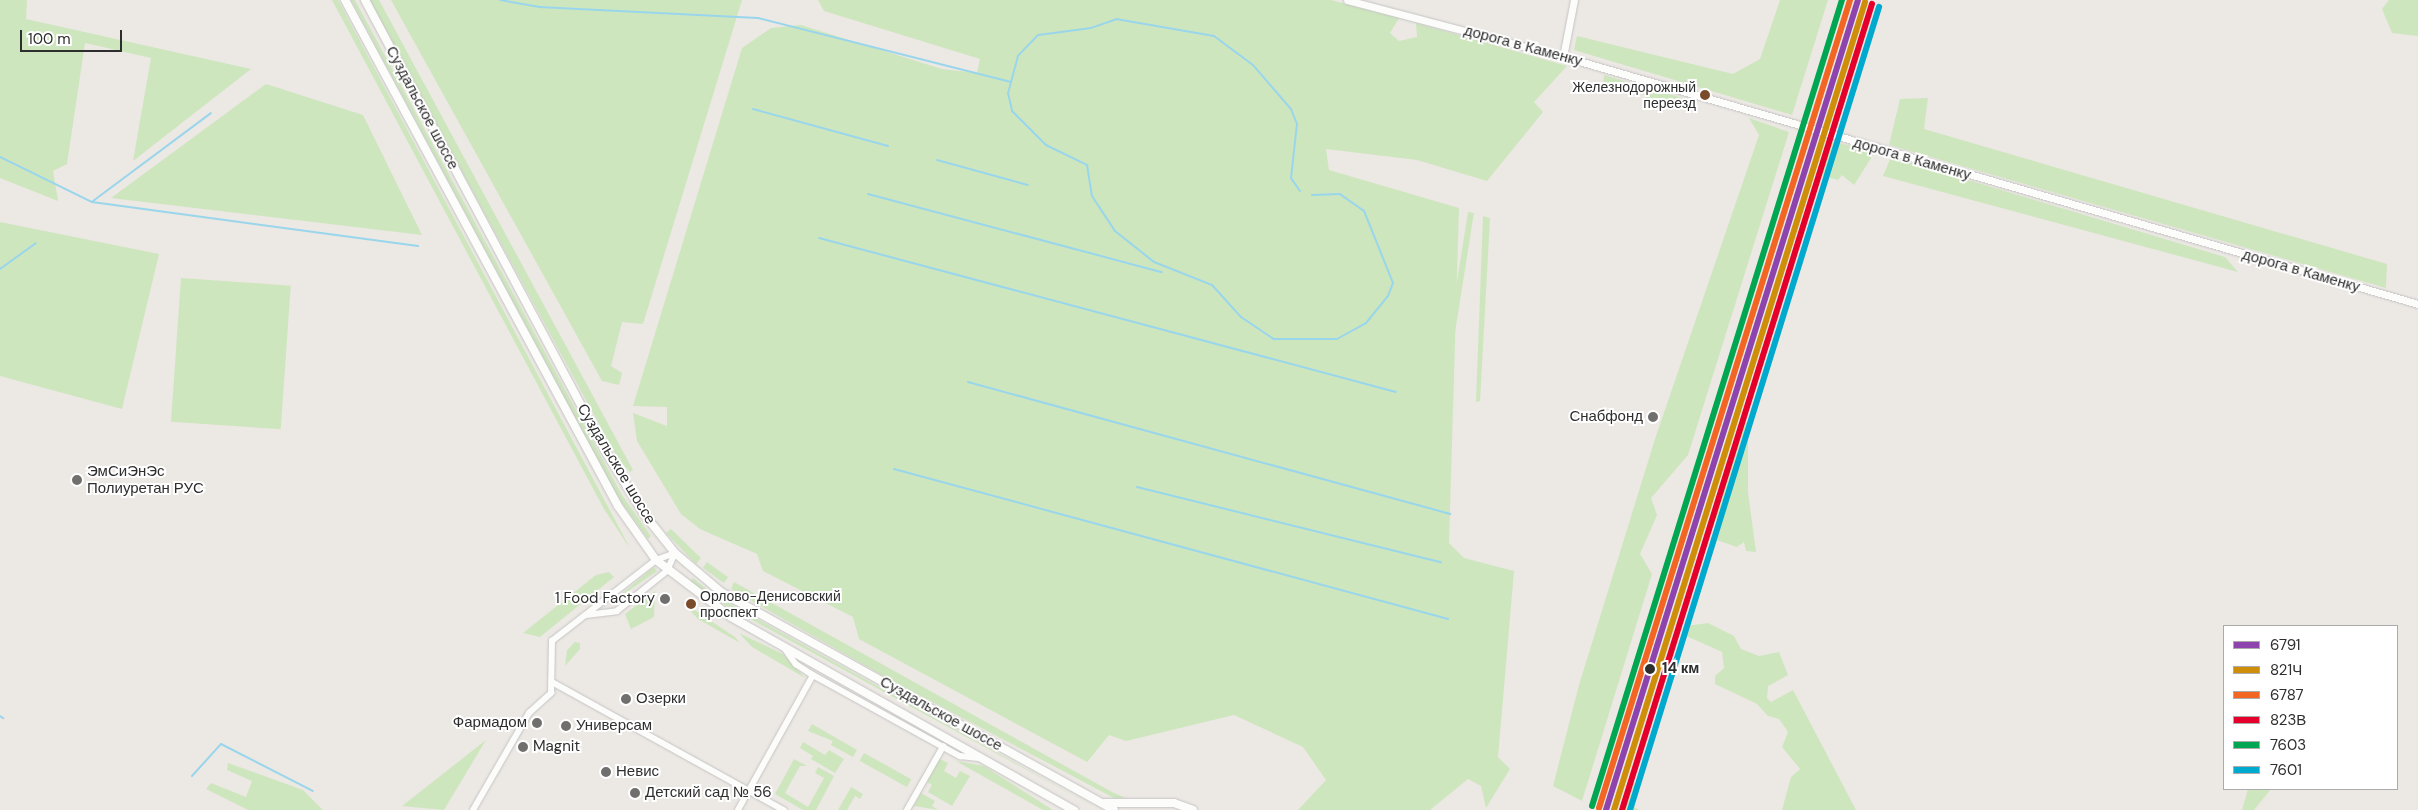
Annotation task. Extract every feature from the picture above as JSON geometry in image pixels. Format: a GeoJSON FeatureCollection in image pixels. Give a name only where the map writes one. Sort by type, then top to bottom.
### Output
{"type":"FeatureCollection","features":[{"type":"Feature","properties":{"kind":"main road","name":"Суздальское шоссе"},"geometry":{"type":"LineString","coordinates":[[345,0],[618,506],[656,560],[667,571],[731,617],[1074,810]]}},
{"type":"Feature","properties":{"kind":"main road","name":"Суздальское шоссе"},"geometry":{"type":"LineString","coordinates":[[365,0],[603,447],[644,514],[675,553],[721,592],[1114,810]]}},
{"type":"Feature","properties":{"kind":"main road"},"geometry":{"type":"LineString","coordinates":[[1102,803],[1174,803],[1193,810]]}},
{"type":"Feature","properties":{"kind":"street","name":"дорога в Каменку"},"geometry":{"type":"LineString","coordinates":[[1347,0],[1563,57],[2418,304]]}},
{"type":"Feature","properties":{"kind":"street"},"geometry":{"type":"LineString","coordinates":[[1563,57],[1574,0]]}},
{"type":"Feature","properties":{"kind":"street"},"geometry":{"type":"LineString","coordinates":[[473,810],[529,713],[551,693],[552,641],[656,560],[675,553]]}},
{"type":"Feature","properties":{"kind":"street"},"geometry":{"type":"LineString","coordinates":[[584,616],[617,611],[667,571],[675,553]]}},
{"type":"Feature","properties":{"kind":"street"},"geometry":{"type":"LineString","coordinates":[[781,644],[796,664],[812,674],[960,756],[986,759]]}},
{"type":"Feature","properties":{"kind":"street"},"geometry":{"type":"LineString","coordinates":[[738,810],[812,674]]}},
{"type":"Feature","properties":{"kind":"street"},"geometry":{"type":"LineString","coordinates":[[552,682],[784,810]]}},
{"type":"Feature","properties":{"kind":"street"},"geometry":{"type":"LineString","coordinates":[[907,810],[943,747]]}},
{"type":"Feature","properties":{"kind":"green space"},"geometry":{"type":"Polygon","coordinates":[[[0,0],[27,0],[26,19],[251,69],[133,161],[151,58],[85,43],[67,164],[53,171],[58,201],[0,178],[0,0]]]}},
{"type":"Feature","properties":{"kind":"green space"},"geometry":{"type":"Polygon","coordinates":[[[332,0],[338,0],[631,550],[604,509],[332,0]]]}},
{"type":"Feature","properties":{"kind":"green space"},"geometry":{"type":"Polygon","coordinates":[[[351,0],[355,0],[622,495],[651,536],[648,539],[619,499],[351,0]]]}},
{"type":"Feature","properties":{"kind":"green space"},"geometry":{"type":"Polygon","coordinates":[[[369,0],[379,0],[633,470],[630,472],[618,459],[369,0]]]}},
{"type":"Feature","properties":{"kind":"green space"},"geometry":{"type":"Polygon","coordinates":[[[391,0],[742,0],[643,324],[622,322],[611,366],[622,373],[619,385],[602,381],[391,0]]]}},
{"type":"Feature","properties":{"kind":"green space"},"geometry":{"type":"Polygon","coordinates":[[[818,0],[1331,0],[1399,18],[1390,33],[1399,41],[1417,37],[1416,23],[1567,66],[1534,102],[1543,112],[1487,181],[1417,160],[1326,149],[1329,170],[1459,208],[1449,543],[1464,558],[1514,571],[1498,757],[1510,769],[1486,808],[1481,786],[1468,779],[1430,810],[1298,810],[1326,780],[1303,747],[1234,715],[1126,741],[1109,735],[1087,762],[859,639],[853,617],[763,571],[757,554],[700,529],[681,514],[637,441],[633,413],[667,426],[667,407],[633,406],[742,48],[771,28],[801,25],[942,69],[977,73],[980,59],[824,11],[818,0]]]}},
{"type":"Feature","properties":{"kind":"green space"},"geometry":{"type":"Polygon","coordinates":[[[1780,0],[1828,0],[1792,115],[1574,50],[1577,36],[1733,74],[1760,59],[1780,0]]]}},
{"type":"Feature","properties":{"kind":"green space"},"geometry":{"type":"Polygon","coordinates":[[[2389,0],[2418,0],[2418,36],[2392,33],[2382,9],[2389,0]]]}},
{"type":"Feature","properties":{"kind":"green space"},"geometry":{"type":"Polygon","coordinates":[[[1604,75],[1686,99],[1682,106],[1647,103],[1644,95],[1603,84],[1604,75]]]}},
{"type":"Feature","properties":{"kind":"green space"},"geometry":{"type":"Polygon","coordinates":[[[266,84],[363,115],[422,235],[111,198],[266,84]]]}},
{"type":"Feature","properties":{"kind":"green space"},"geometry":{"type":"Polygon","coordinates":[[[1928,98],[1924,129],[2387,264],[2386,288],[1889,145],[1900,99],[1928,98]]]}},
{"type":"Feature","properties":{"kind":"green space"},"geometry":{"type":"Polygon","coordinates":[[[1749,118],[1789,132],[1688,455],[1651,498],[1657,515],[1640,554],[1652,574],[1582,801],[1553,786],[1579,685],[1655,439],[1759,135],[1749,118]]]}},
{"type":"Feature","properties":{"kind":"green space"},"geometry":{"type":"Polygon","coordinates":[[[1831,141],[1875,152],[1854,185],[1842,175],[1838,180],[1821,175],[1831,141]]]}},
{"type":"Feature","properties":{"kind":"green space"},"geometry":{"type":"Polygon","coordinates":[[[1891,157],[2225,257],[2238,272],[1883,176],[1891,157]]]}},
{"type":"Feature","properties":{"kind":"green space"},"geometry":{"type":"Polygon","coordinates":[[[1468,212],[1474,213],[1426,515],[1420,514],[1468,212]]]}},
{"type":"Feature","properties":{"kind":"green space"},"geometry":{"type":"Polygon","coordinates":[[[1483,216],[1490,218],[1480,401],[1476,402],[1483,216]]]}},
{"type":"Feature","properties":{"kind":"green space"},"geometry":{"type":"Polygon","coordinates":[[[0,222],[159,254],[122,409],[0,376],[0,222]]]}},
{"type":"Feature","properties":{"kind":"green space"},"geometry":{"type":"Polygon","coordinates":[[[181,278],[291,286],[281,429],[171,422],[181,278]]]}},
{"type":"Feature","properties":{"kind":"green space"},"geometry":{"type":"Polygon","coordinates":[[[1744,422],[1748,423],[1748,492],[1756,552],[1746,551],[1744,542],[1737,547],[1711,538],[1721,525],[1712,514],[1734,444],[1740,444],[1744,422]]]}},
{"type":"Feature","properties":{"kind":"green space"},"geometry":{"type":"Polygon","coordinates":[[[671,529],[701,558],[696,564],[666,533],[671,529]]]}},
{"type":"Feature","properties":{"kind":"green space"},"geometry":{"type":"Polygon","coordinates":[[[707,562],[728,577],[724,583],[703,568],[707,562]]]}},
{"type":"Feature","properties":{"kind":"green space"},"geometry":{"type":"Polygon","coordinates":[[[654,567],[657,571],[608,605],[654,567]]]}},
{"type":"Feature","properties":{"kind":"green space"},"geometry":{"type":"Polygon","coordinates":[[[609,572],[614,577],[540,637],[523,633],[596,575],[609,572]]]}},
{"type":"Feature","properties":{"kind":"green space"},"geometry":{"type":"Polygon","coordinates":[[[693,578],[714,595],[1100,810],[712,598],[690,581],[693,578]]]}},
{"type":"Feature","properties":{"kind":"green space"},"geometry":{"type":"Polygon","coordinates":[[[734,582],[1112,792],[1126,798],[1114,798],[885,677],[731,589],[734,582]]]}},
{"type":"Feature","properties":{"kind":"green space"},"geometry":{"type":"Polygon","coordinates":[[[655,591],[654,617],[631,629],[625,614],[655,591]]]}},
{"type":"Feature","properties":{"kind":"green space"},"geometry":{"type":"Polygon","coordinates":[[[681,601],[735,637],[740,643],[698,619],[681,601]]]}},
{"type":"Feature","properties":{"kind":"green space"},"geometry":{"type":"Polygon","coordinates":[[[1708,623],[1734,636],[1741,649],[1759,656],[1779,652],[1788,675],[1768,686],[1767,698],[1771,702],[1793,690],[1856,810],[1782,810],[1791,777],[1800,769],[1782,747],[1788,732],[1779,719],[1768,716],[1757,704],[1715,684],[1715,676],[1724,668],[1722,652],[1682,634],[1686,626],[1708,623]]]}},
{"type":"Feature","properties":{"kind":"green space"},"geometry":{"type":"Polygon","coordinates":[[[739,633],[783,654],[805,678],[752,647],[739,633]]]}},
{"type":"Feature","properties":{"kind":"green space"},"geometry":{"type":"Polygon","coordinates":[[[575,642],[580,643],[580,649],[565,666],[567,650],[575,642]]]}},
{"type":"Feature","properties":{"kind":"green space"},"geometry":{"type":"Polygon","coordinates":[[[812,724],[857,750],[853,757],[831,745],[833,741],[808,731],[812,724]]]}},
{"type":"Feature","properties":{"kind":"green space"},"geometry":{"type":"Polygon","coordinates":[[[486,740],[444,810],[402,806],[486,740]]]}},
{"type":"Feature","properties":{"kind":"green space"},"geometry":{"type":"Polygon","coordinates":[[[803,742],[825,755],[829,750],[844,759],[835,773],[811,759],[813,756],[800,748],[803,742]]]}},
{"type":"Feature","properties":{"kind":"green space"},"geometry":{"type":"Polygon","coordinates":[[[864,753],[911,779],[907,787],[860,761],[864,753]]]}},
{"type":"Feature","properties":{"kind":"green space"},"geometry":{"type":"Polygon","coordinates":[[[794,759],[807,766],[800,766],[785,793],[808,807],[824,778],[815,773],[818,767],[834,776],[816,810],[803,810],[775,794],[794,759]]]}},
{"type":"Feature","properties":{"kind":"green space"},"geometry":{"type":"Polygon","coordinates":[[[940,759],[948,763],[944,771],[956,778],[960,771],[970,776],[952,806],[928,792],[932,785],[927,782],[940,759]]]}},
{"type":"Feature","properties":{"kind":"green space"},"geometry":{"type":"Polygon","coordinates":[[[956,761],[984,766],[1053,810],[1043,810],[956,761]]]}},
{"type":"Feature","properties":{"kind":"green space"},"geometry":{"type":"Polygon","coordinates":[[[228,763],[303,790],[323,810],[248,810],[206,789],[211,783],[246,797],[252,781],[227,770],[228,763]]]}},
{"type":"Feature","properties":{"kind":"green space"},"geometry":{"type":"Polygon","coordinates":[[[1632,783],[1636,784],[1630,805],[1640,810],[1623,810],[1632,783]]]}},
{"type":"Feature","properties":{"kind":"green space"},"geometry":{"type":"Polygon","coordinates":[[[851,787],[863,794],[860,799],[855,796],[847,810],[838,810],[851,787]]]}},
{"type":"Feature","properties":{"kind":"green space"},"geometry":{"type":"Polygon","coordinates":[[[2248,790],[2270,790],[2254,810],[2242,810],[2248,790]]]}},
{"type":"Feature","properties":{"kind":"green space"},"geometry":{"type":"Polygon","coordinates":[[[921,793],[935,801],[932,806],[938,810],[914,806],[921,793]]]}},
{"type":"Feature","properties":{"kind":"waterway"},"geometry":{"type":"LineString","coordinates":[[500,0],[539,7],[758,18],[1011,82]]}},
{"type":"Feature","properties":{"kind":"waterway"},"geometry":{"type":"LineString","coordinates":[[1300,191],[1291,178],[1297,124],[1291,109],[1253,65],[1214,36],[1117,19],[1091,28],[1038,35],[1018,56],[1008,93],[1012,111],[1046,145],[1087,165],[1092,196],[1115,231],[1154,262],[1212,285],[1241,317],[1274,339],[1337,339],[1366,323],[1388,296],[1393,283],[1364,211],[1340,194],[1312,195]]}},
{"type":"Feature","properties":{"kind":"waterway"},"geometry":{"type":"LineString","coordinates":[[753,109],[888,146]]}},
{"type":"Feature","properties":{"kind":"waterway"},"geometry":{"type":"LineString","coordinates":[[93,201],[211,113]]}},
{"type":"Feature","properties":{"kind":"waterway"},"geometry":{"type":"LineString","coordinates":[[0,157],[92,202],[418,246]]}},
{"type":"Feature","properties":{"kind":"waterway"},"geometry":{"type":"LineString","coordinates":[[937,160],[1028,185]]}},
{"type":"Feature","properties":{"kind":"waterway"},"geometry":{"type":"LineString","coordinates":[[868,194],[1162,272]]}},
{"type":"Feature","properties":{"kind":"waterway"},"geometry":{"type":"LineString","coordinates":[[819,238],[1396,392]]}},
{"type":"Feature","properties":{"kind":"waterway"},"geometry":{"type":"LineString","coordinates":[[0,269],[36,243]]}},
{"type":"Feature","properties":{"kind":"waterway"},"geometry":{"type":"LineString","coordinates":[[968,382],[1450,514]]}},
{"type":"Feature","properties":{"kind":"waterway"},"geometry":{"type":"LineString","coordinates":[[894,469],[1448,619]]}},
{"type":"Feature","properties":{"kind":"waterway"},"geometry":{"type":"LineString","coordinates":[[1137,487],[1441,562]]}},
{"type":"Feature","properties":{"kind":"waterway"},"geometry":{"type":"LineString","coordinates":[[192,776],[221,744],[313,791]]}},
{"type":"Feature","properties":{"kind":"transit line","name":"7603"},"geometry":{"type":"LineString","coordinates":[[1592,806],[1842,0]]}},
{"type":"Feature","properties":{"kind":"transit line","name":"6787"},"geometry":{"type":"LineString","coordinates":[[1599,808],[1850,0]]}},
{"type":"Feature","properties":{"kind":"transit line","name":"6791"},"geometry":{"type":"LineString","coordinates":[[1606,810],[1858,0]]}},
{"type":"Feature","properties":{"kind":"transit line","name":"821Ч"},"geometry":{"type":"LineString","coordinates":[[1614,810],[1865,2]]}},
{"type":"Feature","properties":{"kind":"transit line","name":"823В"},"geometry":{"type":"LineString","coordinates":[[1622,810],[1872,4]]}},
{"type":"Feature","properties":{"kind":"transit line","name":"7601"},"geometry":{"type":"LineString","coordinates":[[1630,810],[1879,7]]}},
{"type":"Feature","properties":{"kind":"place","name":"Железнодорожный переезд"},"geometry":{"type":"Point","coordinates":[1705,95]}},
{"type":"Feature","properties":{"kind":"place","name":"Снабфонд"},"geometry":{"type":"Point","coordinates":[1653,417]}},
{"type":"Feature","properties":{"kind":"place","name":"ЭмСиЭнЭс Полиуретан РУС"},"geometry":{"type":"Point","coordinates":[77,480]}},
{"type":"Feature","properties":{"kind":"place","name":"1 Food Factory"},"geometry":{"type":"Point","coordinates":[665,599]}},
{"type":"Feature","properties":{"kind":"place","name":"Орлово-Денисовский проспект"},"geometry":{"type":"Point","coordinates":[691,604]}},
{"type":"Feature","properties":{"kind":"place","name":"14 км"},"geometry":{"type":"Point","coordinates":[1650,669]}},
{"type":"Feature","properties":{"kind":"place","name":"Озерки"},"geometry":{"type":"Point","coordinates":[626,699]}},
{"type":"Feature","properties":{"kind":"place","name":"Фармадом"},"geometry":{"type":"Point","coordinates":[537,723]}},
{"type":"Feature","properties":{"kind":"place","name":"Универсам"},"geometry":{"type":"Point","coordinates":[566,726]}},
{"type":"Feature","properties":{"kind":"place","name":"Magnit"},"geometry":{"type":"Point","coordinates":[523,747]}},
{"type":"Feature","properties":{"kind":"place","name":"Невис"},"geometry":{"type":"Point","coordinates":[606,772]}},
{"type":"Feature","properties":{"kind":"place","name":"Детский сад № 56"},"geometry":{"type":"Point","coordinates":[635,793]}}]}
